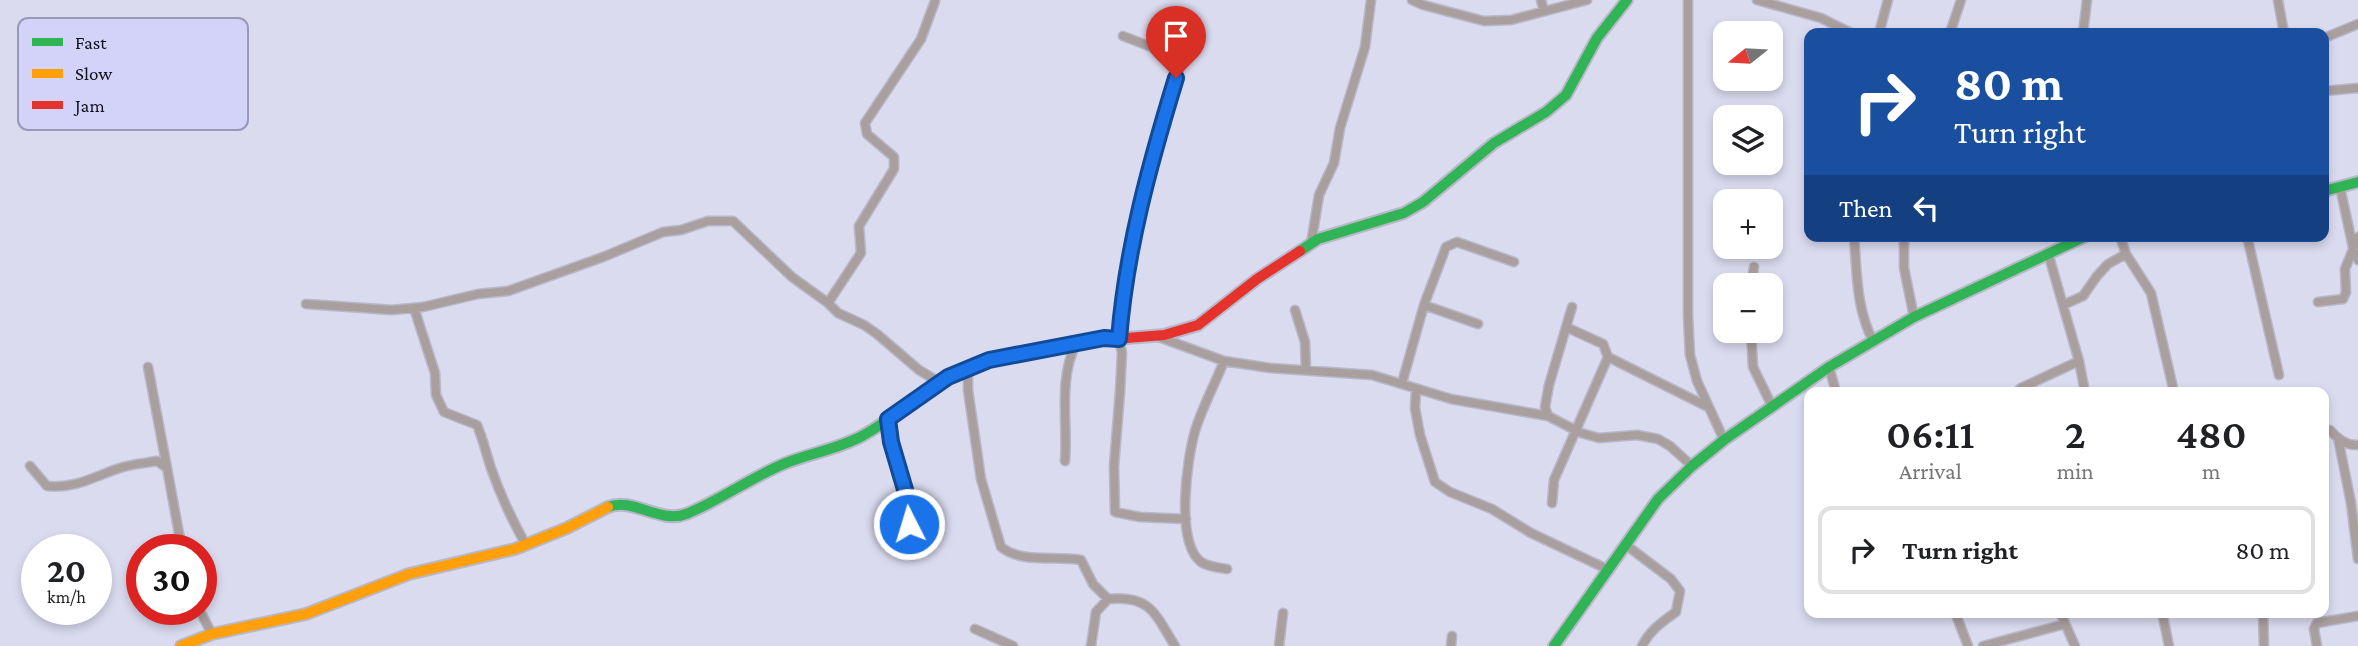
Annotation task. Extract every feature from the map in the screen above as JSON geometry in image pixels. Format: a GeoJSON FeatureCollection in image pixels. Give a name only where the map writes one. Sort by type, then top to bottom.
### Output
{"type":"FeatureCollection","features":[{"type":"Feature","properties":{"kind":"street"},"geometry":{"type":"LineString","coordinates":[[1311,244],[1319,195],[1334,163],[1340,128],[1364,47],[1371,0]]}},
{"type":"Feature","properties":{"kind":"street"},"geometry":{"type":"LineString","coordinates":[[1412,0],[1484,21],[1511,20],[1587,0]]}},
{"type":"Feature","properties":{"kind":"street"},"geometry":{"type":"LineString","coordinates":[[1541,0],[1544,11]]}},
{"type":"Feature","properties":{"kind":"street"},"geometry":{"type":"LineString","coordinates":[[181,646],[212,634],[306,614],[398,577],[526,545],[611,505],[621,504],[662,515],[683,515],[786,463],[842,446],[888,419],[939,382],[989,360],[1104,338],[1176,333],[1198,325],[1257,279],[1311,244],[1332,234],[1375,223],[1412,209],[1439,190],[1494,143],[1546,112],[1566,95],[1593,45],[1627,0]]}},
{"type":"Feature","properties":{"kind":"street"},"geometry":{"type":"LineString","coordinates":[[1688,0],[1690,355],[1706,405],[1724,440]]}},
{"type":"Feature","properties":{"kind":"street"},"geometry":{"type":"LineString","coordinates":[[1756,0],[1773,2],[1821,18],[1841,28]]}},
{"type":"Feature","properties":{"kind":"street"},"geometry":{"type":"LineString","coordinates":[[1880,28],[1888,0]]}},
{"type":"Feature","properties":{"kind":"street"},"geometry":{"type":"LineString","coordinates":[[1952,28],[1961,0]]}},
{"type":"Feature","properties":{"kind":"street"},"geometry":{"type":"LineString","coordinates":[[2084,28],[2087,0]]}},
{"type":"Feature","properties":{"kind":"street"},"geometry":{"type":"LineString","coordinates":[[2278,0],[2283,28]]}},
{"type":"Feature","properties":{"kind":"street"},"geometry":{"type":"LineString","coordinates":[[828,303],[860,253],[859,226],[894,169],[894,157],[867,134],[865,123],[920,39],[935,1]]}},
{"type":"Feature","properties":{"kind":"street"},"geometry":{"type":"LineString","coordinates":[[2329,36],[2358,24]]}},
{"type":"Feature","properties":{"kind":"street"},"geometry":{"type":"LineString","coordinates":[[1123,36],[1182,59],[1146,181],[1123,295],[1114,466],[1115,512],[1140,517],[1186,519]]}},
{"type":"Feature","properties":{"kind":"street"},"geometry":{"type":"LineString","coordinates":[[2329,91],[2358,89]]}},
{"type":"Feature","properties":{"kind":"street"},"geometry":{"type":"LineString","coordinates":[[2329,190],[2358,182]]}},
{"type":"Feature","properties":{"kind":"street"},"geometry":{"type":"LineString","coordinates":[[2340,187],[2356,256]]}},
{"type":"Feature","properties":{"kind":"street"},"geometry":{"type":"LineString","coordinates":[[306,303],[392,310],[508,291],[592,262],[663,232],[708,221],[733,221],[792,277],[838,313],[864,325],[919,370],[939,382]]}},
{"type":"Feature","properties":{"kind":"street"},"geometry":{"type":"LineString","coordinates":[[2318,302],[2343,299],[2346,269],[2356,256],[2358,237]]}},
{"type":"Feature","properties":{"kind":"street"},"geometry":{"type":"LineString","coordinates":[[1402,383],[1424,305],[1447,247],[1457,242],[1514,262]]}},
{"type":"Feature","properties":{"kind":"street"},"geometry":{"type":"LineString","coordinates":[[1854,242],[1859,303],[1864,324],[1873,341]]}},
{"type":"Feature","properties":{"kind":"street"},"geometry":{"type":"LineString","coordinates":[[1904,242],[1904,268],[1914,317]]}},
{"type":"Feature","properties":{"kind":"street"},"geometry":{"type":"LineString","coordinates":[[1553,646],[1658,499],[1724,440],[1829,367],[1914,317],[2073,242]]}},
{"type":"Feature","properties":{"kind":"street"},"geometry":{"type":"LineString","coordinates":[[2122,242],[2126,254],[2151,293],[2173,387]]}},
{"type":"Feature","properties":{"kind":"street"},"geometry":{"type":"LineString","coordinates":[[2248,242],[2279,375]]}},
{"type":"Feature","properties":{"kind":"street"},"geometry":{"type":"LineString","coordinates":[[2048,253],[2084,387]]}},
{"type":"Feature","properties":{"kind":"street"},"geometry":{"type":"LineString","coordinates":[[2063,305],[2082,296],[2108,264],[2126,254]]}},
{"type":"Feature","properties":{"kind":"street"},"geometry":{"type":"LineString","coordinates":[[1753,273],[1754,267]]}},
{"type":"Feature","properties":{"kind":"street"},"geometry":{"type":"LineString","coordinates":[[1424,305],[1478,324]]}},
{"type":"Feature","properties":{"kind":"street"},"geometry":{"type":"LineString","coordinates":[[1548,416],[1545,407],[1547,396],[1572,307]]}},
{"type":"Feature","properties":{"kind":"street"},"geometry":{"type":"LineString","coordinates":[[414,308],[435,373],[436,395],[444,412],[477,425],[500,491],[526,545]]}},
{"type":"Feature","properties":{"kind":"street"},"geometry":{"type":"LineString","coordinates":[[1295,310],[1305,342],[1306,370]]}},
{"type":"Feature","properties":{"kind":"street"},"geometry":{"type":"LineString","coordinates":[[1566,327],[1603,344],[1608,357],[1706,405]]}},
{"type":"Feature","properties":{"kind":"street"},"geometry":{"type":"LineString","coordinates":[[1155,335],[1224,362],[1372,375],[1451,399],[1548,416],[1599,438],[1648,436],[1670,446],[1692,466]]}},
{"type":"Feature","properties":{"kind":"street"},"geometry":{"type":"LineString","coordinates":[[1752,343],[1753,367],[1772,406]]}},
{"type":"Feature","properties":{"kind":"street"},"geometry":{"type":"LineString","coordinates":[[1065,461],[1068,375],[1076,344]]}},
{"type":"Feature","properties":{"kind":"street"},"geometry":{"type":"LineString","coordinates":[[1552,503],[1554,480],[1608,357]]}},
{"type":"Feature","properties":{"kind":"street"},"geometry":{"type":"LineString","coordinates":[[2021,387],[2079,361]]}},
{"type":"Feature","properties":{"kind":"street"},"geometry":{"type":"LineString","coordinates":[[1224,362],[1190,450],[1186,519],[1189,544],[1195,554],[1202,562],[1227,569]]}},
{"type":"Feature","properties":{"kind":"street"},"geometry":{"type":"LineString","coordinates":[[1829,367],[1835,387]]}},
{"type":"Feature","properties":{"kind":"street"},"geometry":{"type":"LineString","coordinates":[[148,368],[179,534]]}},
{"type":"Feature","properties":{"kind":"street"},"geometry":{"type":"LineString","coordinates":[[968,369],[968,390],[981,479],[1001,547],[1018,556],[1082,560],[1093,584],[1108,599]]}},
{"type":"Feature","properties":{"kind":"street"},"geometry":{"type":"LineString","coordinates":[[1416,389],[1415,408],[1420,435],[1435,482],[1450,492],[1492,509],[1531,533],[1609,570]]}},
{"type":"Feature","properties":{"kind":"street"},"geometry":{"type":"LineString","coordinates":[[888,419],[891,442],[911,510],[909,524],[888,530]]}},
{"type":"Feature","properties":{"kind":"street"},"geometry":{"type":"LineString","coordinates":[[2329,430],[2338,439],[2353,446],[2358,445]]}},
{"type":"Feature","properties":{"kind":"street"},"geometry":{"type":"LineString","coordinates":[[2338,439],[2355,508],[2358,559]]}},
{"type":"Feature","properties":{"kind":"street"},"geometry":{"type":"LineString","coordinates":[[30,466],[47,486],[64,488],[94,480],[122,467],[157,461],[167,468]]}},
{"type":"Feature","properties":{"kind":"street"},"geometry":{"type":"LineString","coordinates":[[1626,545],[1671,579],[1680,591],[1676,612],[1658,625],[1642,646]]}},
{"type":"Feature","properties":{"kind":"street"},"geometry":{"type":"LineString","coordinates":[[1091,646],[1096,612],[1108,599],[1126,597],[1148,605],[1155,611],[1175,646]]}},
{"type":"Feature","properties":{"kind":"street"},"geometry":{"type":"LineString","coordinates":[[1279,646],[1283,612]]}},
{"type":"Feature","properties":{"kind":"street"},"geometry":{"type":"LineString","coordinates":[[2317,646],[2314,629],[2317,623],[2358,616]]}},
{"type":"Feature","properties":{"kind":"street"},"geometry":{"type":"LineString","coordinates":[[1957,618],[1968,646]]}},
{"type":"Feature","properties":{"kind":"street"},"geometry":{"type":"LineString","coordinates":[[2062,618],[2075,646]]}},
{"type":"Feature","properties":{"kind":"street"},"geometry":{"type":"LineString","coordinates":[[2163,618],[2169,646]]}},
{"type":"Feature","properties":{"kind":"street"},"geometry":{"type":"LineString","coordinates":[[2263,618],[2264,646]]}},
{"type":"Feature","properties":{"kind":"street"},"geometry":{"type":"LineString","coordinates":[[1983,646],[2065,624]]}},
{"type":"Feature","properties":{"kind":"street"},"geometry":{"type":"LineString","coordinates":[[207,625],[212,634]]}},
{"type":"Feature","properties":{"kind":"street"},"geometry":{"type":"LineString","coordinates":[[975,629],[1013,646]]}},
{"type":"Feature","properties":{"kind":"traffic: fast"},"geometry":{"type":"LineString","coordinates":[[1300,251],[1318,239],[1404,213],[1423,202],[1494,143],[1546,112],[1566,95],[1597,38],[1627,0]]}},
{"type":"Feature","properties":{"kind":"traffic: fast"},"geometry":{"type":"LineString","coordinates":[[2329,190],[2358,182]]}},
{"type":"Feature","properties":{"kind":"traffic: fast"},"geometry":{"type":"LineString","coordinates":[[1554,646],[1658,499],[1724,440],[1829,367],[1914,317],[2073,242]]}},
{"type":"Feature","properties":{"kind":"traffic: fast"},"geometry":{"type":"LineString","coordinates":[[608,507],[627,505],[666,516],[686,514],[773,469],[862,436],[939,384],[972,366],[1014,354],[1090,341]]}},
{"type":"Feature","properties":{"kind":"traffic: slow"},"geometry":{"type":"LineString","coordinates":[[181,646],[212,634],[306,614],[409,574],[515,549],[567,528],[608,507]]}},
{"type":"Feature","properties":{"kind":"traffic: jam"},"geometry":{"type":"LineString","coordinates":[[1090,341],[1164,335],[1198,325],[1257,279],[1300,251]]}},
{"type":"Feature","properties":{"kind":"route"},"geometry":{"type":"LineString","coordinates":[[909,524],[911,510],[891,442],[888,419],[939,382],[989,360],[1104,338],[1119,339],[1123,295],[1146,181],[1176,78]]}}]}
